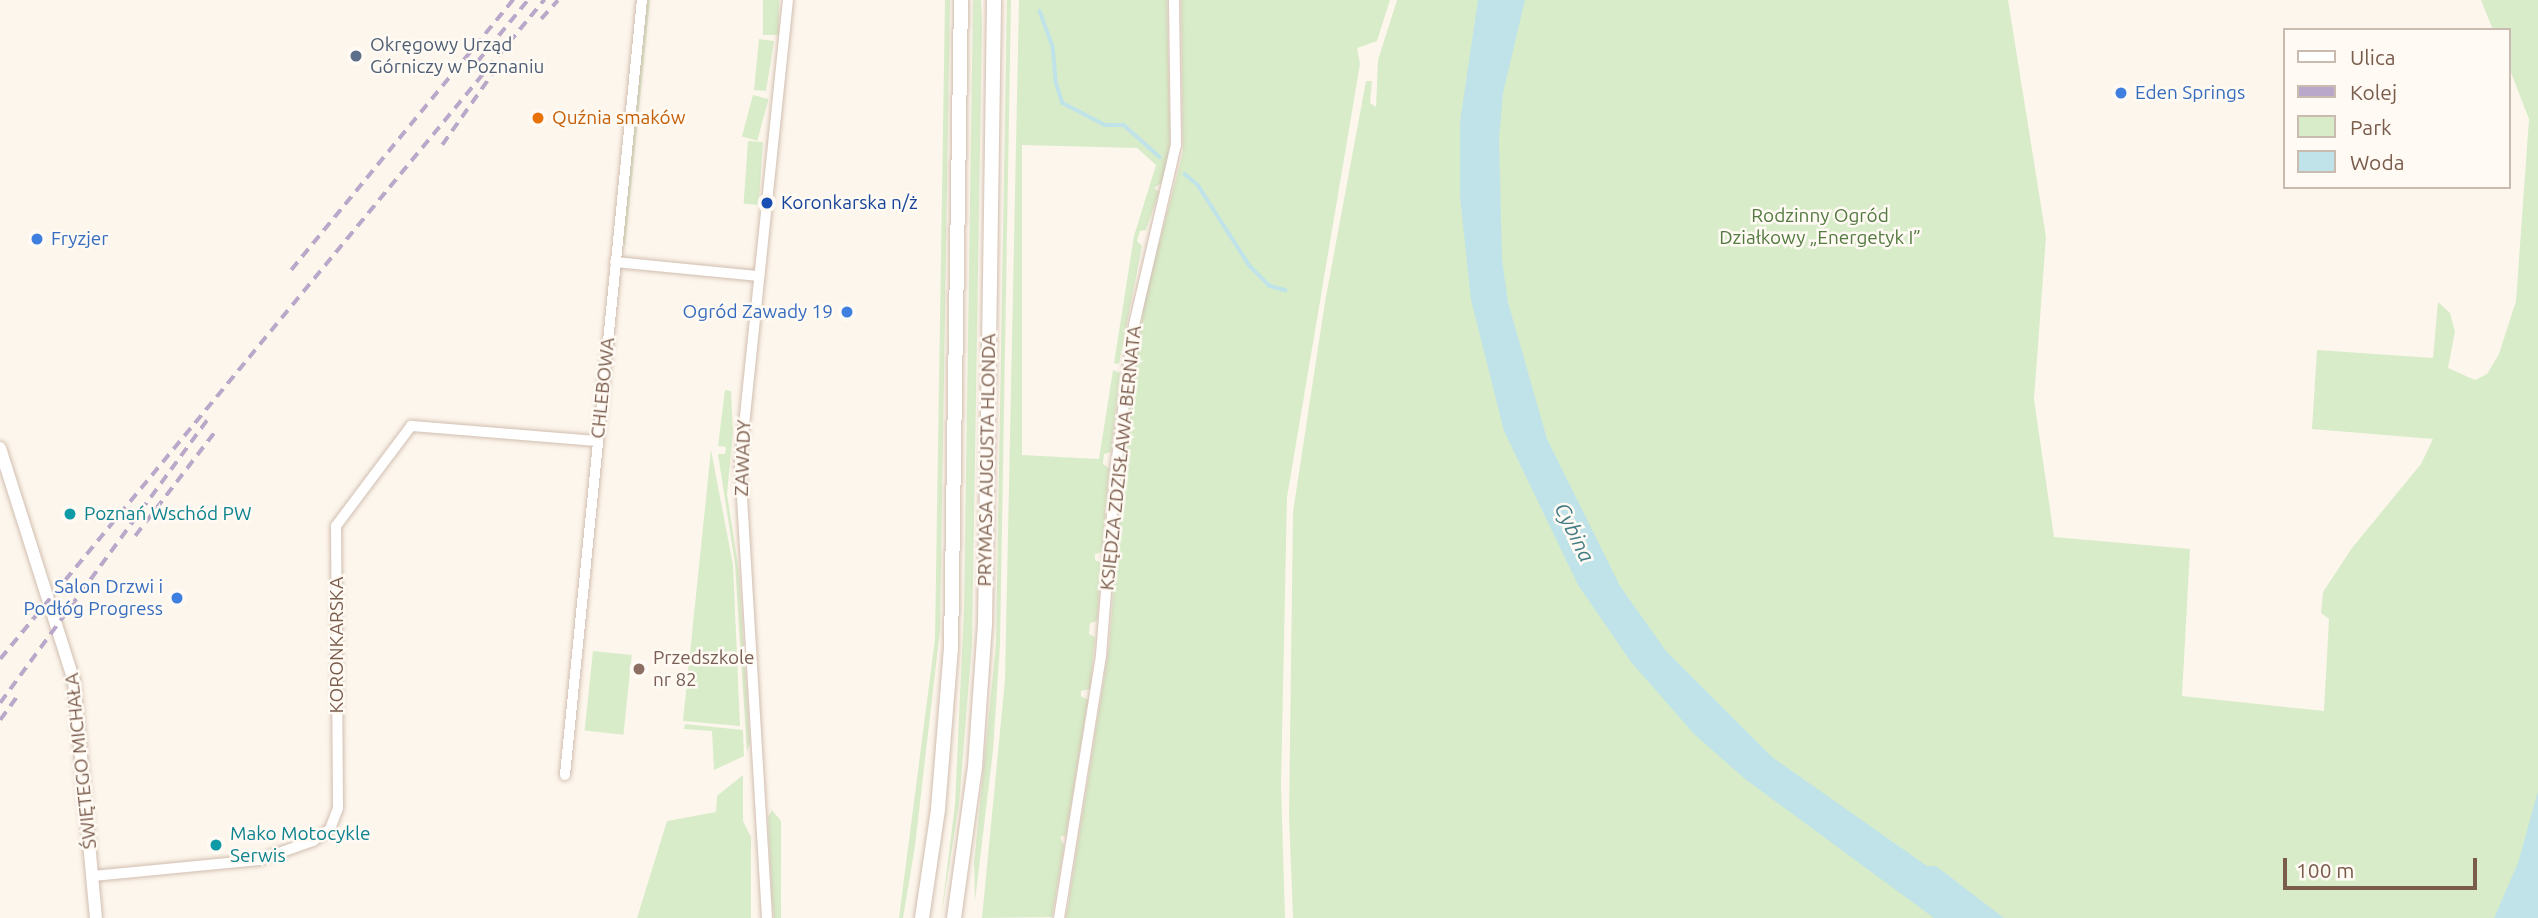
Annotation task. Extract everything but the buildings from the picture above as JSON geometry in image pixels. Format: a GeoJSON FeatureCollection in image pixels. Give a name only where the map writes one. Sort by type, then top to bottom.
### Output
{"type":"FeatureCollection","features":[{"type":"Feature","properties":{"kind":"main road","name":"PRYMASA AUGUSTA HLONDA"},"geometry":{"type":"LineString","coordinates":[[922,918],[939,809],[951,649],[961,0]]}},
{"type":"Feature","properties":{"kind":"main road","name":"PRYMASA AUGUSTA HLONDA"},"geometry":{"type":"LineString","coordinates":[[954,918],[975,767],[985,624],[993,0]]}},
{"type":"Feature","properties":{"kind":"street","name":"ZAWADY"},"geometry":{"type":"LineString","coordinates":[[767,918],[740,474],[788,0]]}},
{"type":"Feature","properties":{"kind":"street","name":"KSIĘDZA ZDZISŁAWA BERNATA"},"geometry":{"type":"LineString","coordinates":[[1059,918],[1097,687],[1116,466],[1134,325],[1176,145],[1174,0]]}},
{"type":"Feature","properties":{"kind":"street","name":"CHLEBOWA"},"geometry":{"type":"LineString","coordinates":[[565,775],[642,1]]}},
{"type":"Feature","properties":{"kind":"street"},"geometry":{"type":"LineString","coordinates":[[615,262],[759,275]]}},
{"type":"Feature","properties":{"kind":"street","name":"KORONKARSKA"},"geometry":{"type":"LineString","coordinates":[[93,876],[259,860],[313,841],[330,829],[338,808],[337,526],[411,426],[597,441]]}},
{"type":"Feature","properties":{"kind":"street","name":"ŚWIĘTEGO MICHAŁA"},"geometry":{"type":"LineString","coordinates":[[0,447],[73,673],[96,918]]}},
{"type":"Feature","properties":{"kind":"green space"},"geometry":{"type":"Polygon","coordinates":[[[647,0],[650,0],[625,247],[623,241],[647,0]]]}},
{"type":"Feature","properties":{"kind":"green space"},"geometry":{"type":"Polygon","coordinates":[[[763,0],[779,0],[779,35],[763,35],[763,0]]]}},
{"type":"Feature","properties":{"kind":"green space"},"geometry":{"type":"Polygon","coordinates":[[[945,0],[950,0],[940,630],[915,846],[903,918],[899,918],[935,639],[945,0]]]}},
{"type":"Feature","properties":{"kind":"green space"},"geometry":{"type":"Polygon","coordinates":[[[973,0],[981,0],[982,24],[972,644],[959,804],[941,918],[955,804],[964,609],[973,0]]]}},
{"type":"Feature","properties":{"kind":"green space"},"geometry":{"type":"Polygon","coordinates":[[[1007,0],[1011,0],[1000,645],[993,751],[975,901],[974,863],[996,644],[1007,0]]]}},
{"type":"Feature","properties":{"kind":"green space"},"geometry":{"type":"Polygon","coordinates":[[[1019,0],[1167,0],[1170,146],[1163,182],[1154,188],[1159,192],[1146,230],[1140,231],[1137,241],[1142,246],[1119,364],[1114,363],[1134,236],[1156,165],[1137,148],[1022,145],[1022,455],[1099,459],[1113,370],[1120,373],[1111,452],[1104,454],[1103,464],[1109,468],[1102,552],[1095,554],[1095,560],[1101,563],[1097,621],[1090,623],[1089,634],[1095,637],[1090,689],[1081,691],[1081,696],[1088,700],[1066,835],[1060,837],[1064,846],[1052,917],[982,918],[1005,680],[1019,0]]]}},
{"type":"Feature","properties":{"kind":"green space"},"geometry":{"type":"Polygon","coordinates":[[[1181,0],[1390,0],[1377,41],[1357,48],[1360,64],[1287,497],[1281,785],[1285,918],[1066,918],[1109,647],[1123,469],[1129,467],[1123,459],[1145,297],[1183,152],[1181,0]]]}},
{"type":"Feature","properties":{"kind":"green space"},"geometry":{"type":"Polygon","coordinates":[[[1397,0],[1485,0],[1464,185],[1596,597],[1943,918],[1293,918],[1289,815],[1293,512],[1325,302],[1366,81],[1372,81],[1370,103],[1376,107],[1378,60],[1397,0]]]}},
{"type":"Feature","properties":{"kind":"green space","name":"Rodzinny Ogród Działkowy „Energetyk I”"},"geometry":{"type":"Polygon","coordinates":[[[1495,0],[2008,0],[2046,237],[2034,399],[2054,537],[2190,549],[2182,696],[2324,711],[2329,619],[2321,613],[2323,592],[2352,548],[2421,464],[2433,439],[2312,429],[2317,350],[2433,358],[2438,302],[2450,313],[2455,332],[2448,368],[2475,380],[2487,374],[2499,354],[2516,301],[2529,119],[2510,70],[2510,28],[2492,28],[2481,0],[2538,0],[2538,818],[2499,918],[1986,918],[1746,754],[1567,526],[1474,173],[1495,0]]]}},
{"type":"Feature","properties":{"kind":"green space"},"geometry":{"type":"Polygon","coordinates":[[[759,39],[774,41],[766,91],[754,90],[759,39]]]}},
{"type":"Feature","properties":{"kind":"green space"},"geometry":{"type":"Polygon","coordinates":[[[753,95],[768,99],[757,141],[742,137],[753,95]]]}},
{"type":"Feature","properties":{"kind":"green space"},"geometry":{"type":"Polygon","coordinates":[[[748,141],[763,142],[759,205],[744,204],[748,141]]]}},
{"type":"Feature","properties":{"kind":"green space"},"geometry":{"type":"Polygon","coordinates":[[[725,390],[731,391],[733,432],[727,494],[739,572],[750,742],[747,752],[735,564],[718,454],[725,454],[726,447],[718,446],[725,390]]]}},
{"type":"Feature","properties":{"kind":"green space"},"geometry":{"type":"Polygon","coordinates":[[[711,450],[733,565],[740,726],[683,721],[711,450]]]}},
{"type":"Feature","properties":{"kind":"green space"},"geometry":{"type":"Polygon","coordinates":[[[593,651],[632,655],[623,735],[585,731],[593,651]]]}},
{"type":"Feature","properties":{"kind":"green space"},"geometry":{"type":"Polygon","coordinates":[[[685,724],[743,730],[744,756],[714,770],[712,731],[684,729],[685,724]]]}},
{"type":"Feature","properties":{"kind":"green space"},"geometry":{"type":"Polygon","coordinates":[[[743,775],[743,821],[751,837],[751,918],[637,918],[667,821],[716,812],[717,796],[743,775]]]}},
{"type":"Feature","properties":{"kind":"green space"},"geometry":{"type":"Polygon","coordinates":[[[772,810],[781,821],[781,918],[774,918],[772,898],[768,817],[772,810]]]}},
{"type":"Feature","properties":{"kind":"water","name":"Cybina"},"geometry":{"type":"Polygon","coordinates":[[[1478,0],[1525,0],[1503,93],[1499,139],[1502,259],[1508,302],[1547,439],[1620,586],[1666,651],[1772,757],[1927,866],[1936,866],[2004,918],[1934,918],[1745,779],[1694,734],[1631,662],[1578,585],[1504,431],[1471,300],[1460,196],[1460,122],[1478,0]]]}},
{"type":"Feature","properties":{"kind":"water"},"geometry":{"type":"Polygon","coordinates":[[[2538,791],[2538,918],[2494,918],[2518,863],[2538,791]]]}},
{"type":"Feature","properties":{"kind":"waterway"},"geometry":{"type":"LineString","coordinates":[[1040,11],[1053,46],[1056,82],[1063,103],[1105,125],[1124,125],[1160,157]]}},
{"type":"Feature","properties":{"kind":"waterway"},"geometry":{"type":"LineString","coordinates":[[1185,174],[1198,185],[1250,266],[1270,286],[1285,290]]}},
{"type":"Feature","properties":{"kind":"railway"},"geometry":{"type":"LineString","coordinates":[[291,270],[513,0]]}},
{"type":"Feature","properties":{"kind":"railway"},"geometry":{"type":"LineString","coordinates":[[477,62],[528,0]]}},
{"type":"Feature","properties":{"kind":"railway"},"geometry":{"type":"LineString","coordinates":[[0,659],[544,0]]}},
{"type":"Feature","properties":{"kind":"railway"},"geometry":{"type":"LineString","coordinates":[[541,19],[558,0]]}},
{"type":"Feature","properties":{"kind":"railway"},"geometry":{"type":"LineString","coordinates":[[442,145],[492,74]]}},
{"type":"Feature","properties":{"kind":"railway"},"geometry":{"type":"LineString","coordinates":[[0,703],[207,420]]}},
{"type":"Feature","properties":{"kind":"railway"},"geometry":{"type":"LineString","coordinates":[[135,536],[214,433]]}},
{"type":"Feature","properties":{"kind":"railway"},"geometry":{"type":"LineString","coordinates":[[0,720],[19,694]]}},
{"type":"Feature","properties":{"kind":"place","name":"Okręgowy Urząd Górniczy w Poznaniu"},"geometry":{"type":"Point","coordinates":[356,56]}},
{"type":"Feature","properties":{"kind":"place","name":"Eden Springs"},"geometry":{"type":"Point","coordinates":[2121,93]}},
{"type":"Feature","properties":{"kind":"place","name":"Quźnia smaków"},"geometry":{"type":"Point","coordinates":[538,118]}},
{"type":"Feature","properties":{"kind":"place","name":"Koronkarska n/ż"},"geometry":{"type":"Point","coordinates":[767,203]}},
{"type":"Feature","properties":{"kind":"place","name":"Fryzjer"},"geometry":{"type":"Point","coordinates":[37,239]}},
{"type":"Feature","properties":{"kind":"place","name":"Ogród Zawady 19"},"geometry":{"type":"Point","coordinates":[847,312]}},
{"type":"Feature","properties":{"kind":"place","name":"Poznań Wschód PW"},"geometry":{"type":"Point","coordinates":[70,514]}},
{"type":"Feature","properties":{"kind":"place","name":"Salon Drzwi i Podłóg Progress"},"geometry":{"type":"Point","coordinates":[177,598]}},
{"type":"Feature","properties":{"kind":"place","name":"Przedszkole nr 82"},"geometry":{"type":"Point","coordinates":[639,669]}},
{"type":"Feature","properties":{"kind":"place","name":"Mako Motocykle Serwis"},"geometry":{"type":"Point","coordinates":[216,845]}}]}
